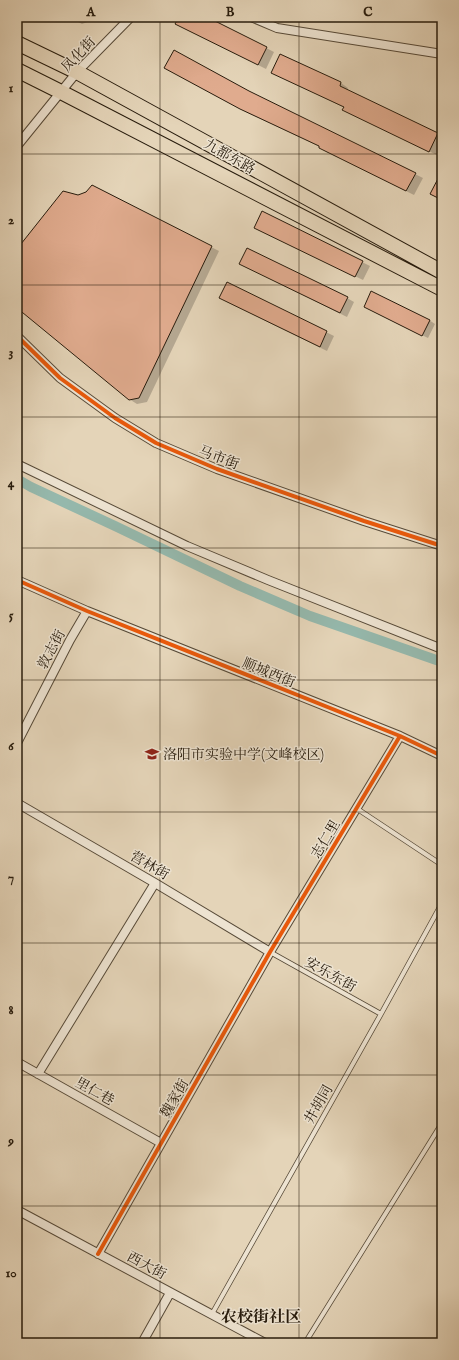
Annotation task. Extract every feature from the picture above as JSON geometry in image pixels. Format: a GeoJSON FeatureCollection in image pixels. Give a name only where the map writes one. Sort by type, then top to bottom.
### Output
{"type":"FeatureCollection","features":[{"type":"Feature","properties":{"kind":"highway","name":"九都东路"},"geometry":{"type":"LineString","coordinates":[[17,43],[77,72],[442,272]]}},
{"type":"Feature","properties":{"kind":"highway","name":"九都东路"},"geometry":{"type":"LineString","coordinates":[[17,70],[442,289]]}},
{"type":"Feature","properties":{"kind":"street","name":"凤化街"},"geometry":{"type":"LineString","coordinates":[[17,146],[77,72],[131,17]]}},
{"type":"Feature","properties":{"kind":"street"},"geometry":{"type":"LineString","coordinates":[[251,17],[277,28],[442,54]]}},
{"type":"Feature","properties":{"kind":"street","name":"马市街"},"geometry":{"type":"LineString","coordinates":[[17,336],[60,378],[115,418],[156,443],[217,469],[364,521],[442,546]]}},
{"type":"Feature","properties":{"kind":"street"},"geometry":{"type":"LineString","coordinates":[[17,464],[202,552],[268,580],[442,649]]}},
{"type":"Feature","properties":{"kind":"street","name":"顺城西街"},"geometry":{"type":"LineString","coordinates":[[17,580],[88,611],[400,736],[442,756]]}},
{"type":"Feature","properties":{"kind":"street","name":"敦志街"},"geometry":{"type":"LineString","coordinates":[[17,743],[70,640],[88,611]]}},
{"type":"Feature","properties":{"kind":"street","name":"志仁里"},"geometry":{"type":"LineString","coordinates":[[270,952],[400,736]]}},
{"type":"Feature","properties":{"kind":"street","name":"营林街"},"geometry":{"type":"LineString","coordinates":[[17,803],[270,952]]}},
{"type":"Feature","properties":{"kind":"street"},"geometry":{"type":"LineString","coordinates":[[38,1074],[155,883]]}},
{"type":"Feature","properties":{"kind":"street","name":"魏家街"},"geometry":{"type":"LineString","coordinates":[[98,1254],[270,952]]}},
{"type":"Feature","properties":{"kind":"street","name":"里仁巷"},"geometry":{"type":"LineString","coordinates":[[17,1062],[161,1143]]}},
{"type":"Feature","properties":{"kind":"street","name":"西大街"},"geometry":{"type":"LineString","coordinates":[[17,1210],[265,1343]]}},
{"type":"Feature","properties":{"kind":"street"},"geometry":{"type":"LineString","coordinates":[[142,1343],[170,1292]]}},
{"type":"Feature","properties":{"kind":"lane"},"geometry":{"type":"LineString","coordinates":[[356,808],[442,865]]}},
{"type":"Feature","properties":{"kind":"lane","name":"井胡同"},"geometry":{"type":"LineString","coordinates":[[211,1314],[381,1014],[442,903]]}},
{"type":"Feature","properties":{"kind":"lane","name":"安乐东街"},"geometry":{"type":"LineString","coordinates":[[270,952],[381,1014]]}},
{"type":"Feature","properties":{"kind":"lane"},"geometry":{"type":"LineString","coordinates":[[305,1343],[442,1123]]}},
{"type":"Feature","properties":{"kind":"building"},"geometry":{"type":"Polygon","coordinates":[[[179,17],[207,17],[267,47],[258,65],[175,24],[179,17]]]}},
{"type":"Feature","properties":{"kind":"building"},"geometry":{"type":"Polygon","coordinates":[[[174,50],[249,91],[416,173],[406,191],[319,148],[319,146],[240,109],[164,68],[174,50]]]}},
{"type":"Feature","properties":{"kind":"building"},"geometry":{"type":"Polygon","coordinates":[[[280,54],[341,82],[340,86],[438,133],[429,152],[342,110],[344,107],[271,73],[280,54]]]}},
{"type":"Feature","properties":{"kind":"building"},"geometry":{"type":"Polygon","coordinates":[[[442,171],[442,200],[430,194],[442,171]]]}},
{"type":"Feature","properties":{"kind":"building"},"geometry":{"type":"Polygon","coordinates":[[[92,185],[212,246],[139,398],[129,400],[17,308],[17,249],[63,191],[78,195],[86,192],[92,185]]]}},
{"type":"Feature","properties":{"kind":"building"},"geometry":{"type":"Polygon","coordinates":[[[262,211],[363,261],[355,277],[254,228],[262,211]]]}},
{"type":"Feature","properties":{"kind":"building"},"geometry":{"type":"Polygon","coordinates":[[[247,248],[348,297],[340,313],[239,264],[247,248]]]}},
{"type":"Feature","properties":{"kind":"building"},"geometry":{"type":"Polygon","coordinates":[[[227,282],[327,331],[320,347],[219,298],[227,282]]]}},
{"type":"Feature","properties":{"kind":"building"},"geometry":{"type":"Polygon","coordinates":[[[371,291],[430,320],[422,336],[364,307],[371,291]]]}},
{"type":"Feature","properties":{"kind":"waterway"},"geometry":{"type":"LineString","coordinates":[[17,479],[240,586],[310,616],[442,662]]}},
{"type":"Feature","properties":{"kind":"cycle path"},"geometry":{"type":"LineString","coordinates":[[17,336],[60,378],[115,418],[156,443],[217,469],[364,521],[442,546]]}},
{"type":"Feature","properties":{"kind":"cycle path"},"geometry":{"type":"LineString","coordinates":[[17,580],[87,611],[400,736],[442,756]]}},
{"type":"Feature","properties":{"kind":"cycle path"},"geometry":{"type":"LineString","coordinates":[[98,1254],[270,952],[400,736]]}},
{"type":"Feature","properties":{"kind":"place","name":"洛阳市实验中学(文峰校区)"},"geometry":{"type":"Point","coordinates":[152,754]}},
{"type":"Feature","properties":{"kind":"district","name":"农校街社区"},"geometry":{"type":"Point","coordinates":[261,1316]}}]}
